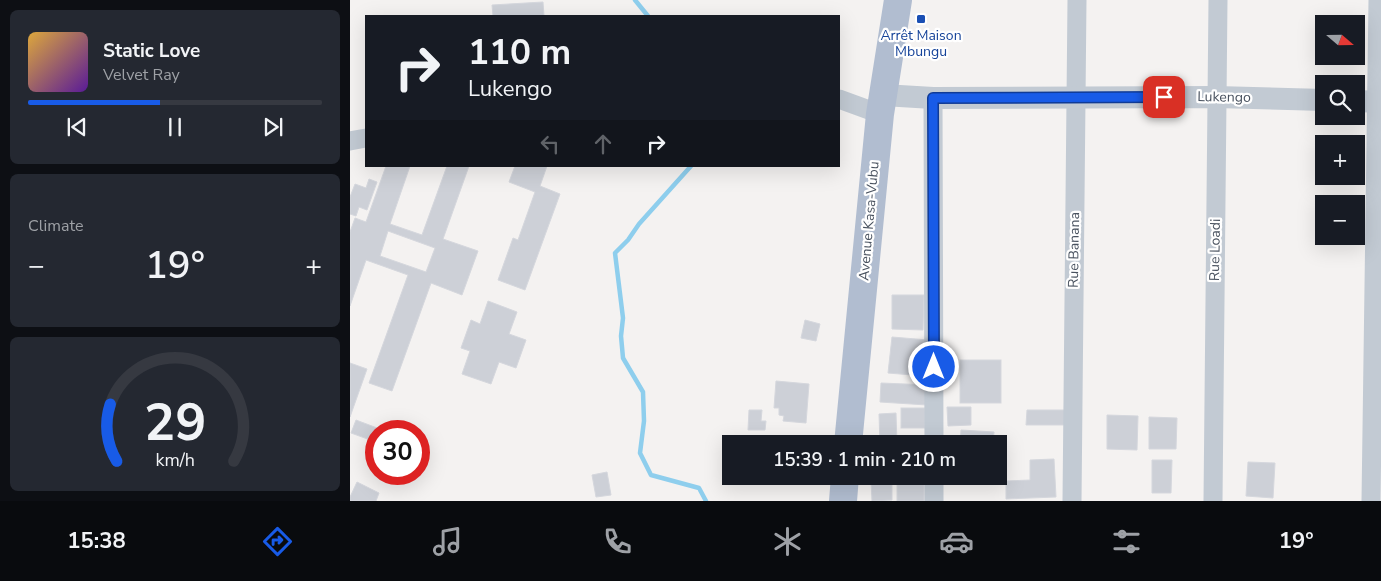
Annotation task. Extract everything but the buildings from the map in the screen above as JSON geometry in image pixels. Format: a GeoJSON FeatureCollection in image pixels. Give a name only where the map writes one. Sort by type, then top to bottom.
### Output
{"type":"FeatureCollection","features":[{"type":"Feature","properties":{"kind":"main road","name":"Avenue Kasa-Vubu"},"geometry":{"type":"LineString","coordinates":[[849,435],[882,104],[898,0]]}},
{"type":"Feature","properties":{"kind":"main road"},"geometry":{"type":"LineString","coordinates":[[843,501],[844,485]]}},
{"type":"Feature","properties":{"kind":"street","name":"Rue Banana"},"geometry":{"type":"LineString","coordinates":[[1072,501],[1077,0]]}},
{"type":"Feature","properties":{"kind":"street","name":"Rue Loadi"},"geometry":{"type":"LineString","coordinates":[[1212,501],[1218,0]]}},
{"type":"Feature","properties":{"kind":"street"},"geometry":{"type":"LineString","coordinates":[[1370,501],[1371,102],[1378,0]]}},
{"type":"Feature","properties":{"kind":"street","name":"Lukengo"},"geometry":{"type":"LineString","coordinates":[[882,104],[933,98],[1216,96],[1315,100]]}},
{"type":"Feature","properties":{"kind":"street"},"geometry":{"type":"LineString","coordinates":[[933,98],[934,435]]}},
{"type":"Feature","properties":{"kind":"street"},"geometry":{"type":"LineString","coordinates":[[840,99],[882,104]]}},
{"type":"Feature","properties":{"kind":"street"},"geometry":{"type":"LineString","coordinates":[[350,141],[365,138]]}},
{"type":"Feature","properties":{"kind":"street"},"geometry":{"type":"LineString","coordinates":[[934,485],[934,501]]}},
{"type":"Feature","properties":{"kind":"waterway"},"geometry":{"type":"LineString","coordinates":[[635,0],[647,15]]}},
{"type":"Feature","properties":{"kind":"waterway"},"geometry":{"type":"LineString","coordinates":[[690,167],[615,253],[623,318],[621,336],[623,358],[643,392],[644,421],[640,453],[651,475],[699,488],[706,501]]}},
{"type":"Feature","properties":{"kind":"place","name":"Arrêt Maison Mbungu"},"geometry":{"type":"Point","coordinates":[921,19]}},
{"type":"Feature","properties":{"kind":"route"},"geometry":{"type":"LineString","coordinates":[[934,367],[933,98],[1164,97]]}}]}
